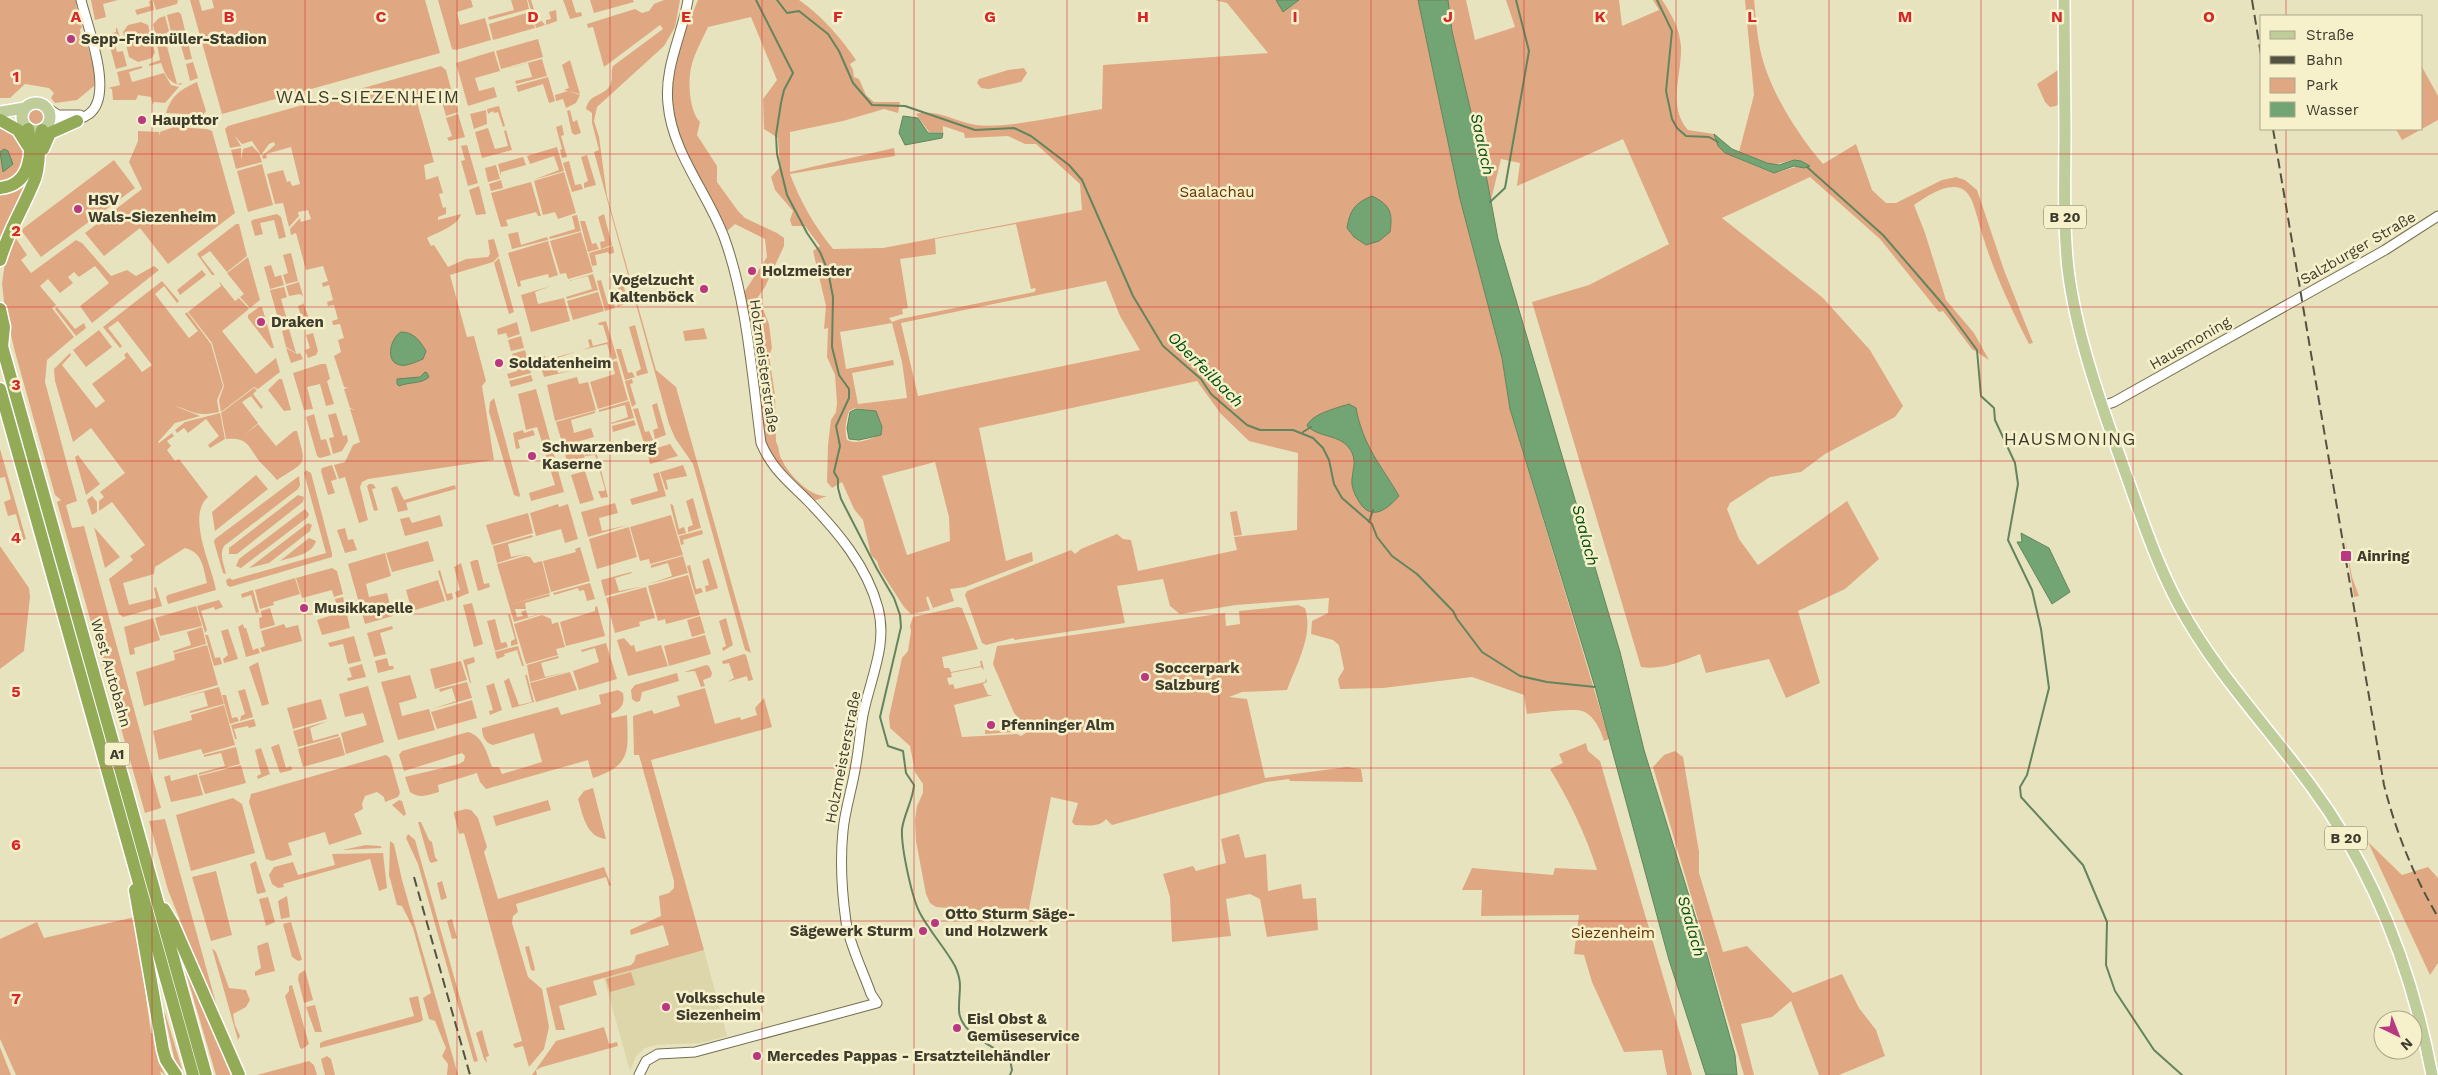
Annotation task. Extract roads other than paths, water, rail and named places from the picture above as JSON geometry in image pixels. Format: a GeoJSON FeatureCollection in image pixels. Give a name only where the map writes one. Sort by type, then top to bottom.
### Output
{"type":"FeatureCollection","features":[{"type":"Feature","properties":{"kind":"highway"},"geometry":{"type":"LineString","coordinates":[[0,118],[18,130],[35,158]]}},
{"type":"Feature","properties":{"kind":"highway"},"geometry":{"type":"LineString","coordinates":[[0,188],[17,182],[28,169],[50,133],[81,119]]}},
{"type":"Feature","properties":{"kind":"highway"},"geometry":{"type":"LineString","coordinates":[[27,127],[35,158]]}},
{"type":"Feature","properties":{"kind":"highway"},"geometry":{"type":"LineString","coordinates":[[0,260],[6,240],[35,177],[35,158],[44,129]]}},
{"type":"Feature","properties":{"kind":"highway","name":"West Autobahn"},"geometry":{"type":"LineString","coordinates":[[0,309],[4,327],[1,343],[206,1075]]}},
{"type":"Feature","properties":{"kind":"highway","name":"West Autobahn"},"geometry":{"type":"LineString","coordinates":[[0,389],[193,1074]]}},
{"type":"Feature","properties":{"kind":"highway"},"geometry":{"type":"LineString","coordinates":[[135,870],[135,898],[164,1050],[168,1064],[176,1075]]}},
{"type":"Feature","properties":{"kind":"highway"},"geometry":{"type":"LineString","coordinates":[[156,896],[173,924],[239,1075]]}},
{"type":"Feature","properties":{"kind":"main road","name":"B 20"},"geometry":{"type":"LineString","coordinates":[[2064,0],[2064,212],[2069,272],[2077,316],[2102,406],[2145,527],[2180,607],[2231,687],[2309,783],[2349,843],[2389,924],[2419,1013],[2432,1075]]}},
{"type":"Feature","properties":{"kind":"main road"},"geometry":{"type":"LineString","coordinates":[[0,112],[25,108],[37,102],[49,109],[50,119],[44,129],[35,131],[13,119],[0,118]]}},
{"type":"Feature","properties":{"kind":"main road"},"geometry":{"type":"LineString","coordinates":[[25,108],[22,117],[27,127]]}},
{"type":"Feature","properties":{"kind":"street"},"geometry":{"type":"LineString","coordinates":[[44,129],[52,124],[81,119],[93,110],[97,101],[100,80],[81,0]]}},
{"type":"Feature","properties":{"kind":"street","name":"Holzmeisterstraße"},"geometry":{"type":"LineString","coordinates":[[640,1075],[646,1061],[658,1054],[695,1052],[877,1003],[870,994],[846,923],[842,843],[863,716],[880,649],[879,614],[869,584],[849,548],[825,519],[781,476],[769,460],[761,442],[738,291],[730,254],[715,215],[678,143],[669,114],[670,67],[688,0]]}},
{"type":"Feature","properties":{"kind":"street"},"geometry":{"type":"LineString","coordinates":[[49,109],[58,115],[81,119]]}},
{"type":"Feature","properties":{"kind":"street","name":"Salzburger Straße"},"geometry":{"type":"LineString","coordinates":[[2290,302],[2384,250],[2438,216]]}},
{"type":"Feature","properties":{"kind":"street","name":"Hausmoning"},"geometry":{"type":"LineString","coordinates":[[2102,406],[2144,385],[2290,302]]}},
{"type":"Feature","properties":{"kind":"water"},"geometry":{"type":"Polygon","coordinates":[[[1276,0],[1299,0],[1283,12],[1276,0]]]}},
{"type":"Feature","properties":{"kind":"water","name":"Saalach"},"geometry":{"type":"Polygon","coordinates":[[[1418,0],[1448,0],[1452,31],[1487,180],[1498,239],[1620,652],[1644,750],[1706,951],[1735,1055],[1737,1075],[1706,1075],[1669,960],[1595,687],[1510,409],[1502,358],[1460,199],[1418,0]]]}},
{"type":"Feature","properties":{"kind":"water"},"geometry":{"type":"Polygon","coordinates":[[[903,116],[918,118],[928,133],[943,133],[942,138],[905,145],[899,133],[903,116]]]}},
{"type":"Feature","properties":{"kind":"water"},"geometry":{"type":"Polygon","coordinates":[[[1714,134],[1732,149],[1767,163],[1779,165],[1794,160],[1801,161],[1810,166],[1804,168],[1794,166],[1774,173],[1725,153],[1718,146],[1714,134]]]}},
{"type":"Feature","properties":{"kind":"water"},"geometry":{"type":"Polygon","coordinates":[[[4,149],[8,151],[13,164],[3,172],[0,152],[4,149]]]}},
{"type":"Feature","properties":{"kind":"water"},"geometry":{"type":"Polygon","coordinates":[[[1372,196],[1383,203],[1389,210],[1391,219],[1390,232],[1379,241],[1366,245],[1354,237],[1347,228],[1350,216],[1357,204],[1372,196]]]}},
{"type":"Feature","properties":{"kind":"water"},"geometry":{"type":"Polygon","coordinates":[[[401,332],[413,335],[419,341],[426,351],[423,359],[412,364],[400,365],[395,363],[392,359],[391,349],[394,339],[401,332]]]}},
{"type":"Feature","properties":{"kind":"water"},"geometry":{"type":"Polygon","coordinates":[[[425,372],[429,377],[423,381],[399,386],[397,384],[397,379],[420,377],[425,372]]]}},
{"type":"Feature","properties":{"kind":"water"},"geometry":{"type":"Polygon","coordinates":[[[1349,404],[1356,408],[1368,444],[1399,496],[1383,510],[1377,512],[1367,510],[1355,494],[1352,486],[1354,460],[1346,444],[1335,438],[1317,433],[1307,426],[1309,422],[1319,415],[1349,404]]]}},
{"type":"Feature","properties":{"kind":"water"},"geometry":{"type":"Polygon","coordinates":[[[856,409],[876,411],[882,427],[881,435],[859,440],[849,439],[847,428],[850,412],[856,409]]]}},
{"type":"Feature","properties":{"kind":"water"},"geometry":{"type":"Polygon","coordinates":[[[2021,533],[2049,548],[2070,592],[2052,604],[2017,542],[2022,542],[2021,533]]]}},
{"type":"Feature","properties":{"kind":"waterway"},"geometry":{"type":"LineString","coordinates":[[756,0],[793,73],[784,90],[781,103],[776,135],[777,154],[787,195],[807,233],[820,252],[828,271],[833,297],[832,347],[839,375],[849,389],[849,398],[836,426],[840,446],[834,472],[838,479],[841,499],[894,598],[900,615],[901,627],[880,717],[888,746],[903,751],[906,773],[914,785],[902,829],[903,848],[911,886],[921,915],[955,966],[960,982],[960,1016],[964,1024],[977,1037],[1010,1059],[1012,1070],[1010,1075]]}},
{"type":"Feature","properties":{"kind":"waterway","name":"Oberfeilbach"},"geometry":{"type":"LineString","coordinates":[[777,0],[787,13],[799,11],[828,34],[839,51],[853,83],[872,105],[905,106],[975,130],[1014,128],[1031,136],[1069,165],[1082,180],[1133,296],[1163,346],[1201,379],[1211,394],[1247,425],[1260,430],[1293,430],[1313,438],[1323,448],[1329,460],[1334,484],[1342,498],[1372,524],[1377,537],[1392,556],[1417,574],[1453,611],[1482,652],[1520,676],[1547,682],[1595,687]]}},
{"type":"Feature","properties":{"kind":"waterway"},"geometry":{"type":"LineString","coordinates":[[1490,202],[1505,188],[1529,51],[1516,0]]}},
{"type":"Feature","properties":{"kind":"waterway"},"geometry":{"type":"LineString","coordinates":[[1657,0],[1672,31],[1666,91],[1672,119],[1677,128],[1686,136],[1709,137],[1718,142]]}},
{"type":"Feature","properties":{"kind":"waterway"},"geometry":{"type":"LineString","coordinates":[[1807,167],[1883,235],[1946,308],[1977,350],[1981,396],[1994,408],[1995,420],[2015,463],[2018,484],[2008,540],[2032,590],[2041,629],[2049,688],[2027,775],[2020,787],[2021,797],[2083,865],[2107,922],[2106,965],[2115,991],[2154,1050],[2182,1075]]}},
{"type":"Feature","properties":{"kind":"waterway"},"geometry":{"type":"LineString","coordinates":[[1303,432],[1311,427]]}},
{"type":"Feature","properties":{"kind":"waterway"},"geometry":{"type":"LineString","coordinates":[[1369,522],[1373,510]]}},
{"type":"Feature","properties":{"kind":"railway"},"geometry":{"type":"LineString","coordinates":[[2252,0],[2260,49]]}},
{"type":"Feature","properties":{"kind":"railway"},"geometry":{"type":"LineString","coordinates":[[2273,130],[2384,785],[2406,853],[2438,917]]}},
{"type":"Feature","properties":{"kind":"railway"},"geometry":{"type":"LineString","coordinates":[[414,877],[470,1075]]}},
{"type":"Feature","properties":{"kind":"place","name":"Sepp-Freimüller-Stadion"},"geometry":{"type":"Point","coordinates":[71,39]}},
{"type":"Feature","properties":{"kind":"place","name":"Haupttor"},"geometry":{"type":"Point","coordinates":[142,120]}},
{"type":"Feature","properties":{"kind":"place","name":"HSV Wals-Siezenheim"},"geometry":{"type":"Point","coordinates":[78,209]}},
{"type":"Feature","properties":{"kind":"place","name":"Holzmeister"},"geometry":{"type":"Point","coordinates":[752,271]}},
{"type":"Feature","properties":{"kind":"place","name":"Vogelzucht Kaltenböck"},"geometry":{"type":"Point","coordinates":[704,289]}},
{"type":"Feature","properties":{"kind":"place","name":"Draken"},"geometry":{"type":"Point","coordinates":[261,322]}},
{"type":"Feature","properties":{"kind":"place","name":"Soldatenheim"},"geometry":{"type":"Point","coordinates":[499,363]}},
{"type":"Feature","properties":{"kind":"place","name":"Schwarzenberg Kaserne"},"geometry":{"type":"Point","coordinates":[532,456]}},
{"type":"Feature","properties":{"kind":"place","name":"Ainring"},"geometry":{"type":"Point","coordinates":[2346,556]}},
{"type":"Feature","properties":{"kind":"place","name":"Musikkapelle"},"geometry":{"type":"Point","coordinates":[304,608]}},
{"type":"Feature","properties":{"kind":"place","name":"Soccerpark Salzburg"},"geometry":{"type":"Point","coordinates":[1145,677]}},
{"type":"Feature","properties":{"kind":"place","name":"Pfenninger Alm"},"geometry":{"type":"Point","coordinates":[991,725]}},
{"type":"Feature","properties":{"kind":"place","name":"Otto Sturm Säge- und Holzwerk"},"geometry":{"type":"Point","coordinates":[935,923]}},
{"type":"Feature","properties":{"kind":"place","name":"Sägewerk Sturm"},"geometry":{"type":"Point","coordinates":[923,931]}},
{"type":"Feature","properties":{"kind":"place","name":"Volksschule Siezenheim"},"geometry":{"type":"Point","coordinates":[666,1007]}},
{"type":"Feature","properties":{"kind":"place","name":"Eisl Obst & Gemüseservice"},"geometry":{"type":"Point","coordinates":[957,1028]}},
{"type":"Feature","properties":{"kind":"place","name":"Mercedes Pappas - Ersatzteilehändler"},"geometry":{"type":"Point","coordinates":[757,1056]}},
{"type":"Feature","properties":{"kind":"district","name":"WALS-SIEZENHEIM"},"geometry":{"type":"Point","coordinates":[368,97]}},
{"type":"Feature","properties":{"kind":"district","name":"HAUSMONING"},"geometry":{"type":"Point","coordinates":[2070,439]}},
{"type":"Feature","properties":{"kind":"park label","name":"Saalachau"},"geometry":{"type":"Point","coordinates":[1217,192]}},
{"type":"Feature","properties":{"kind":"park label","name":"Siezenheim"},"geometry":{"type":"Point","coordinates":[1613,933]}}]}
